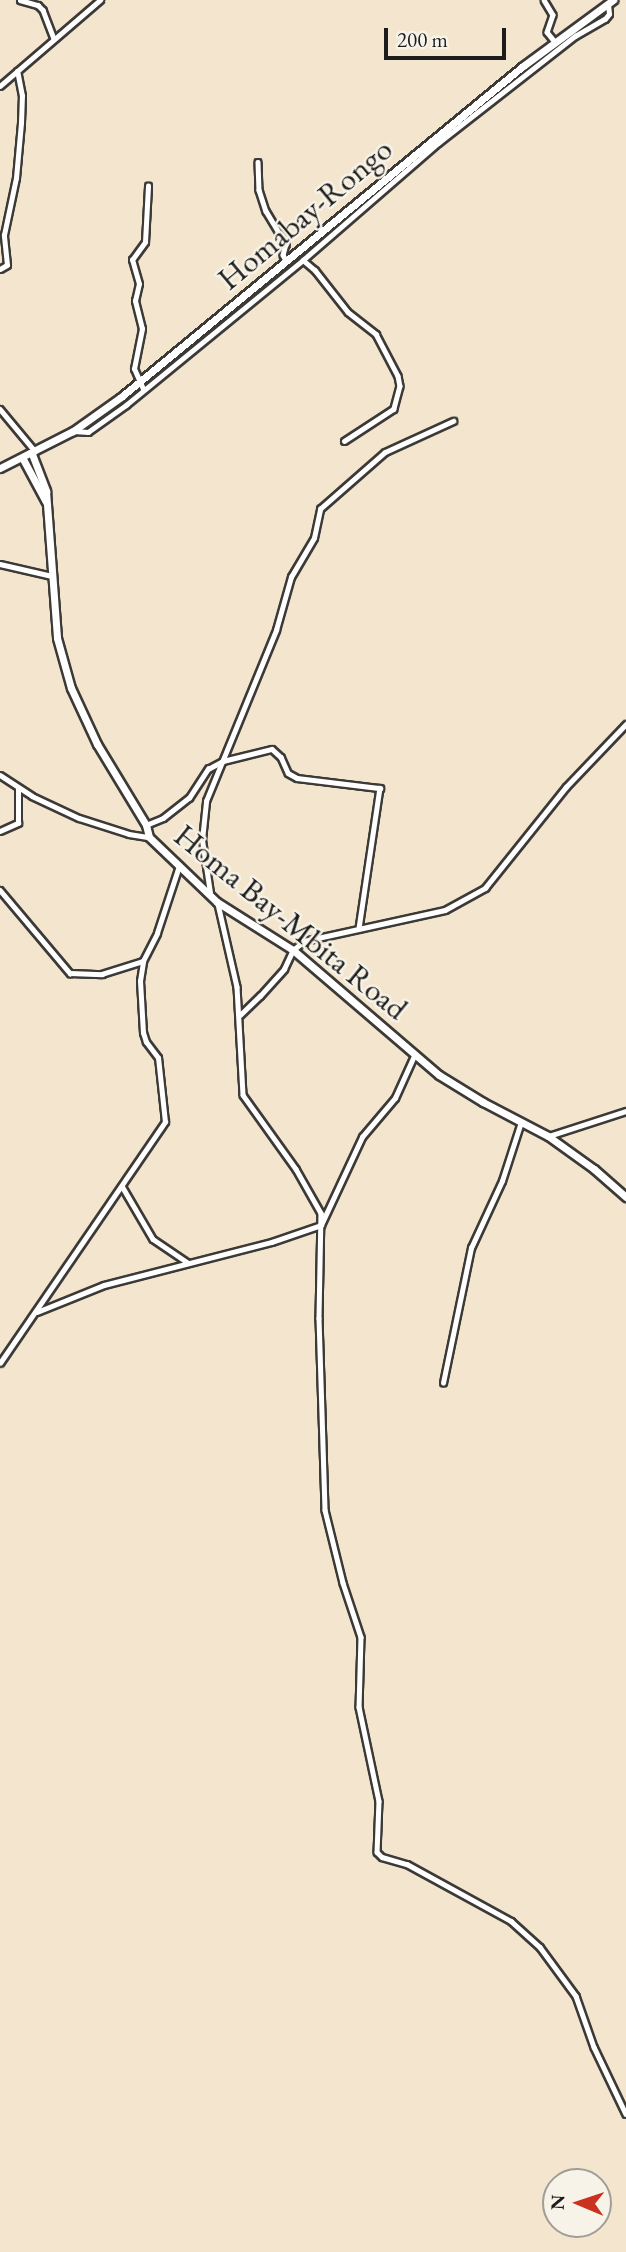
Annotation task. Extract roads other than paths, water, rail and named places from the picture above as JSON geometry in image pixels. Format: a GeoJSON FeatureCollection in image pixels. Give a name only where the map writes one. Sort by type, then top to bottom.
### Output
{"type":"FeatureCollection","features":[{"type":"Feature","properties":{"kind":"highway","name":"Homabay-Rongo"},"geometry":{"type":"LineString","coordinates":[[0,468],[23,459],[73,431],[141,386],[286,260],[482,104],[555,42],[611,2]]}},
{"type":"Feature","properties":{"kind":"highway","name":"Homa Bay-Mbita Road"},"geometry":{"type":"LineString","coordinates":[[34,453],[44,484],[57,638],[71,688],[97,744],[146,825],[149,837],[217,902],[293,950],[414,1056],[482,1102],[548,1136],[594,1169],[626,1197]]}},
{"type":"Feature","properties":{"kind":"highway","name":"Homa Bay-Mbita Road"},"geometry":{"type":"LineString","coordinates":[[23,459],[46,503]]}},
{"type":"Feature","properties":{"kind":"street"},"geometry":{"type":"LineString","coordinates":[[20,0],[38,5],[43,10],[54,38]]}},
{"type":"Feature","properties":{"kind":"street"},"geometry":{"type":"LineString","coordinates":[[0,86],[100,0]]}},
{"type":"Feature","properties":{"kind":"street"},"geometry":{"type":"LineString","coordinates":[[544,0],[553,15],[547,32],[555,42]]}},
{"type":"Feature","properties":{"kind":"street"},"geometry":{"type":"LineString","coordinates":[[148,186],[145,242],[132,260],[139,284],[135,301],[142,329],[134,364],[141,386],[218,329],[303,260],[482,104],[575,36],[605,19],[611,2]]}},
{"type":"Feature","properties":{"kind":"street"},"geometry":{"type":"LineString","coordinates":[[0,269],[7,265],[4,235],[16,178],[21,123],[22,96],[18,71]]}},
{"type":"Feature","properties":{"kind":"street"},"geometry":{"type":"LineString","coordinates":[[258,162],[262,200],[283,237],[286,246],[282,255],[286,260]]}},
{"type":"Feature","properties":{"kind":"street"},"geometry":{"type":"LineString","coordinates":[[303,260],[315,270],[348,312],[376,334],[398,376],[400,386],[394,409],[345,441]]}},
{"type":"Feature","properties":{"kind":"street"},"geometry":{"type":"LineString","coordinates":[[212,322],[218,329]]}},
{"type":"Feature","properties":{"kind":"street"},"geometry":{"type":"LineString","coordinates":[[0,408],[34,453]]}},
{"type":"Feature","properties":{"kind":"street"},"geometry":{"type":"LineString","coordinates":[[210,894],[201,824],[206,801],[285,607],[291,577],[314,538],[320,509],[385,452],[453,421]]}},
{"type":"Feature","properties":{"kind":"street"},"geometry":{"type":"LineString","coordinates":[[0,564],[52,576]]}},
{"type":"Feature","properties":{"kind":"street"},"geometry":{"type":"LineString","coordinates":[[239,1016],[284,969],[293,950],[304,941],[445,909],[485,888],[566,787],[626,724]]}},
{"type":"Feature","properties":{"kind":"street"},"geometry":{"type":"LineString","coordinates":[[146,825],[174,810],[189,798],[208,769],[223,761],[272,749],[281,757],[288,774],[297,778],[380,788],[359,929]]}},
{"type":"Feature","properties":{"kind":"street"},"geometry":{"type":"LineString","coordinates":[[0,775],[18,788],[79,818],[129,834],[149,837]]}},
{"type":"Feature","properties":{"kind":"street"},"geometry":{"type":"LineString","coordinates":[[0,831],[18,823],[18,788]]}},
{"type":"Feature","properties":{"kind":"street"},"geometry":{"type":"LineString","coordinates":[[0,1363],[165,1122],[158,1058],[146,1042],[143,1032],[140,981],[143,961],[157,933],[179,866]]}},
{"type":"Feature","properties":{"kind":"street"},"geometry":{"type":"LineString","coordinates":[[0,890],[70,973],[102,974],[143,961]]}},
{"type":"Feature","properties":{"kind":"street"},"geometry":{"type":"LineString","coordinates":[[217,902],[237,987],[243,1095],[313,1195],[320,1213],[319,1318],[325,1510],[343,1583],[362,1637],[359,1707],[379,1801],[377,1852],[382,1857],[407,1864],[511,1921],[540,1947],[576,1996],[594,2047],[626,2115]]}},
{"type":"Feature","properties":{"kind":"street"},"geometry":{"type":"LineString","coordinates":[[36,1313],[104,1285],[272,1242],[321,1225],[362,1137],[395,1098],[414,1056]]}},
{"type":"Feature","properties":{"kind":"street"},"geometry":{"type":"LineString","coordinates":[[548,1136],[626,1111]]}},
{"type":"Feature","properties":{"kind":"street"},"geometry":{"type":"LineString","coordinates":[[443,1383],[471,1248],[502,1181],[521,1122]]}},
{"type":"Feature","properties":{"kind":"street"},"geometry":{"type":"LineString","coordinates":[[122,1186],[153,1239],[188,1263]]}}]}
